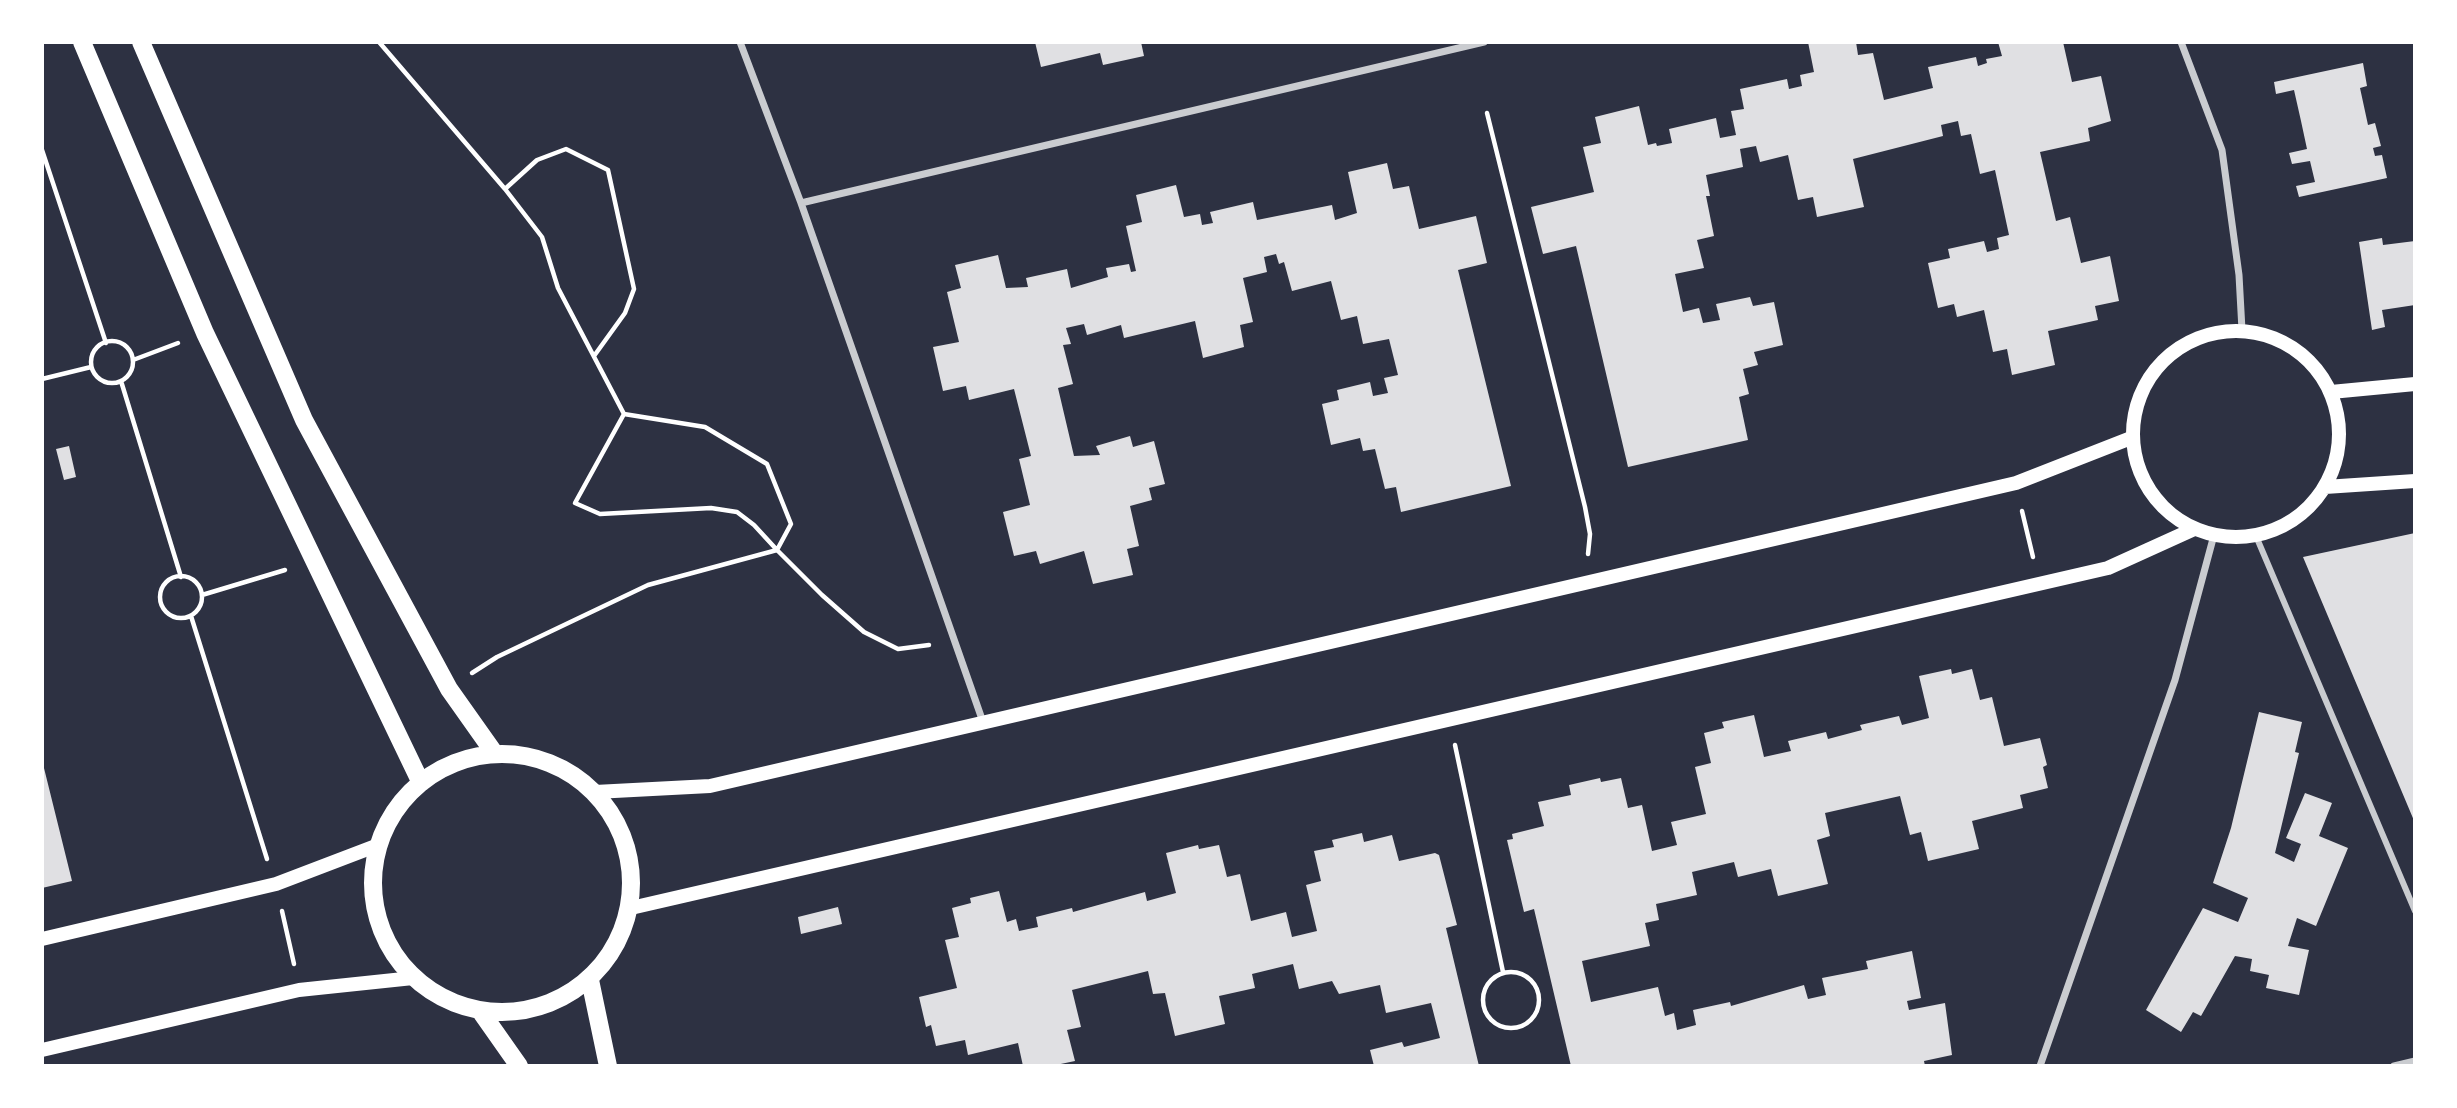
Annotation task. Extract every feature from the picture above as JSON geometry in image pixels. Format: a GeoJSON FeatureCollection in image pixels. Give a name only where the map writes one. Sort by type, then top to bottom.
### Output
{"type":"FeatureCollection","features":[{"type":"Feature","properties":{"kind":"main road"},"geometry":{"type":"LineString","coordinates":[[82,42],[205,333],[421,783]]}},
{"type":"Feature","properties":{"kind":"main road"},"geometry":{"type":"LineString","coordinates":[[141,42],[304,419],[449,689],[495,754]]}},
{"type":"Feature","properties":{"kind":"main road"},"geometry":{"type":"LineString","coordinates":[[2242,330],[2269,335],[2295,348],[2316,368],[2331,392],[2339,424],[2337,456],[2325,487],[2296,519],[2256,536],[2214,535],[2194,529],[2162,507],[2140,476],[2131,438],[2136,403],[2151,373],[2176,348],[2207,334],[2242,330]]}},
{"type":"Feature","properties":{"kind":"main road"},"geometry":{"type":"LineString","coordinates":[[2331,392],[2415,384]]}},
{"type":"Feature","properties":{"kind":"main road"},"geometry":{"type":"LineString","coordinates":[[595,792],[710,786],[2015,483],[2131,438]]}},
{"type":"Feature","properties":{"kind":"main road"},"geometry":{"type":"LineString","coordinates":[[2325,487],[2415,481]]}},
{"type":"Feature","properties":{"kind":"main road"},"geometry":{"type":"LineString","coordinates":[[631,908],[2039,585],[2108,568],[2194,529]]}},
{"type":"Feature","properties":{"kind":"main road"},"geometry":{"type":"LineString","coordinates":[[495,754],[548,761],[595,792],[614,815],[631,859],[631,908],[620,941],[590,981],[565,998],[541,1008],[481,1012],[459,1006],[413,978],[387,943],[373,895],[373,848],[389,811],[421,783],[454,763],[495,754]]}},
{"type":"Feature","properties":{"kind":"main road"},"geometry":{"type":"LineString","coordinates":[[42,939],[276,884],[373,848]]}},
{"type":"Feature","properties":{"kind":"main road"},"geometry":{"type":"LineString","coordinates":[[42,1050],[299,990],[413,978]]}},
{"type":"Feature","properties":{"kind":"main road"},"geometry":{"type":"LineString","coordinates":[[590,981],[608,1066]]}},
{"type":"Feature","properties":{"kind":"main road"},"geometry":{"type":"LineString","coordinates":[[481,1012],[519,1066]]}},
{"type":"Feature","properties":{"kind":"street"},"geometry":{"type":"LineString","coordinates":[[740,42],[801,203],[983,722]]}},
{"type":"Feature","properties":{"kind":"street"},"geometry":{"type":"LineString","coordinates":[[801,203],[1484,42]]}},
{"type":"Feature","properties":{"kind":"street"},"geometry":{"type":"LineString","coordinates":[[2182,42],[2222,150],[2239,275],[2242,330]]}},
{"type":"Feature","properties":{"kind":"street"},"geometry":{"type":"LineString","coordinates":[[2040,1066],[2175,680],[2214,535]]}},
{"type":"Feature","properties":{"kind":"street"},"geometry":{"type":"LineString","coordinates":[[2256,536],[2415,911]]}},
{"type":"Feature","properties":{"kind":"street"},"geometry":{"type":"LineString","coordinates":[[2394,1066],[2415,1061]]}},
{"type":"Feature","properties":{"kind":"path"},"geometry":{"type":"LineString","coordinates":[[379,42],[505,189],[542,237],[558,288],[624,414]]}},
{"type":"Feature","properties":{"kind":"path"},"geometry":{"type":"LineString","coordinates":[[1487,113],[1590,534]]}},
{"type":"Feature","properties":{"kind":"path"},"geometry":{"type":"LineString","coordinates":[[505,189],[537,160],[566,149],[608,170],[634,289],[625,313],[594,356]]}},
{"type":"Feature","properties":{"kind":"path"},"geometry":{"type":"LineString","coordinates":[[42,150],[106,343]]}},
{"type":"Feature","properties":{"kind":"path"},"geometry":{"type":"LineString","coordinates":[[132,360],[205,333]]}},
{"type":"Feature","properties":{"kind":"path"},"geometry":{"type":"LineString","coordinates":[[106,343],[120,343],[128,348],[132,360],[130,373],[121,382],[109,384],[97,379],[91,367],[95,350],[106,343]]}},
{"type":"Feature","properties":{"kind":"path"},"geometry":{"type":"LineString","coordinates":[[42,379],[91,367]]}},
{"type":"Feature","properties":{"kind":"path"},"geometry":{"type":"LineString","coordinates":[[121,382],[181,577]]}},
{"type":"Feature","properties":{"kind":"path"},"geometry":{"type":"LineString","coordinates":[[449,689],[497,657],[648,585],[777,551],[791,524],[767,464],[705,427],[624,414]]}},
{"type":"Feature","properties":{"kind":"path"},"geometry":{"type":"LineString","coordinates":[[624,414],[575,503],[600,513],[711,508],[737,512],[754,525],[777,551],[864,632],[898,649],[955,642]]}},
{"type":"Feature","properties":{"kind":"path"},"geometry":{"type":"LineString","coordinates":[[2015,483],[2039,585]]}},
{"type":"Feature","properties":{"kind":"path"},"geometry":{"type":"LineString","coordinates":[[202,595],[315,561]]}},
{"type":"Feature","properties":{"kind":"path"},"geometry":{"type":"LineString","coordinates":[[181,577],[190,578],[197,584],[202,595],[200,608],[191,616],[178,619],[167,613],[161,602],[165,585],[172,578],[181,577]]}},
{"type":"Feature","properties":{"kind":"path"},"geometry":{"type":"LineString","coordinates":[[191,616],[249,807],[276,884],[299,990]]}},
{"type":"Feature","properties":{"kind":"path"},"geometry":{"type":"LineString","coordinates":[[1450,720],[1503,972]]}},
{"type":"Feature","properties":{"kind":"path"},"geometry":{"type":"LineString","coordinates":[[1503,972],[1526,975],[1539,994],[1535,1017],[1526,1025],[1515,1028],[1501,1027],[1489,1018],[1483,1006],[1483,992],[1490,979],[1503,972]]}},
{"type":"Feature","properties":{"kind":"building"},"geometry":{"type":"Polygon","coordinates":[[[1035,42],[1141,42],[1144,56],[1103,65],[1100,53],[1041,67],[1035,42]]]}},
{"type":"Feature","properties":{"kind":"building"},"geometry":{"type":"Polygon","coordinates":[[[1808,42],[1856,42],[1858,55],[1873,53],[1884,100],[1933,88],[1928,67],[1976,57],[1978,66],[1987,63],[1986,59],[2002,56],[1998,42],[2063,42],[2072,82],[2101,76],[2111,121],[2088,128],[2090,141],[2040,152],[2056,221],[2070,217],[2081,263],[2110,256],[2119,301],[2095,306],[2098,320],[2048,331],[2055,365],[2012,375],[2007,349],[1993,352],[1984,310],[1957,317],[1954,304],[1938,308],[1928,263],[1950,258],[1948,249],[1984,241],[1987,252],[1999,249],[1997,238],[2009,235],[1995,170],[1980,174],[1971,134],[1961,136],[1958,121],[1941,125],[1943,136],[1853,159],[1864,207],[1817,217],[1813,197],[1798,200],[1788,155],[1760,162],[1756,146],[1740,149],[1743,167],[1706,175],[1710,196],[1706,196],[1714,236],[1697,240],[1704,268],[1675,274],[1683,312],[1699,308],[1703,323],[1720,320],[1716,304],[1750,297],[1753,306],[1774,302],[1783,345],[1754,352],[1758,365],[1743,369],[1749,394],[1739,397],[1748,440],[1628,467],[1576,246],[1543,254],[1531,207],[1594,192],[1583,147],[1601,143],[1595,117],[1639,106],[1648,145],[1672,143],[1669,129],[1716,118],[1720,138],[1736,135],[1731,111],[1744,109],[1740,89],[1787,79],[1789,89],[1802,86],[1800,75],[1814,72],[1808,42]]]}},
{"type":"Feature","properties":{"kind":"building"},"geometry":{"type":"Polygon","coordinates":[[[2363,63],[2367,86],[2360,88],[2368,125],[2375,123],[2381,146],[2373,148],[2375,156],[2382,155],[2387,178],[2299,197],[2296,186],[2315,182],[2310,161],[2292,164],[2289,153],[2307,149],[2294,90],[2276,94],[2274,82],[2363,63]]]}},
{"type":"Feature","properties":{"kind":"building"},"geometry":{"type":"Polygon","coordinates":[[[1387,163],[1393,189],[1409,186],[1419,229],[1476,216],[1487,263],[1458,270],[1511,486],[1401,512],[1396,487],[1385,489],[1375,449],[1363,451],[1360,438],[1331,445],[1322,404],[1339,400],[1337,390],[1370,382],[1373,396],[1388,393],[1384,378],[1398,375],[1389,339],[1363,344],[1357,316],[1341,320],[1331,281],[1292,291],[1284,262],[1279,264],[1276,254],[1264,257],[1267,272],[1243,278],[1253,322],[1240,325],[1244,347],[1203,358],[1195,321],[1124,338],[1121,325],[1087,335],[1084,324],[1066,328],[1071,344],[1063,345],[1073,384],[1058,388],[1074,456],[1100,455],[1096,446],[1130,436],[1133,447],[1154,441],[1165,484],[1149,488],[1152,500],[1130,506],[1139,546],[1127,549],[1133,575],[1093,584],[1084,551],[1040,564],[1036,551],[1014,556],[1003,512],[1030,505],[1019,459],[1031,456],[1014,389],[969,400],[966,386],[943,391],[933,347],[959,342],[947,292],[961,288],[955,265],[998,255],[1006,288],[1028,287],[1026,278],[1067,269],[1071,288],[1108,277],[1106,268],[1129,264],[1131,272],[1136,271],[1126,226],[1142,222],[1136,195],[1176,185],[1184,217],[1200,214],[1202,225],[1213,223],[1210,212],[1253,202],[1257,220],[1332,205],[1335,220],[1357,213],[1348,172],[1387,163]]]}},
{"type":"Feature","properties":{"kind":"building"},"geometry":{"type":"Polygon","coordinates":[[[2382,238],[2383,245],[2415,241],[2415,305],[2382,310],[2385,327],[2372,330],[2359,242],[2382,238]]]}},
{"type":"Feature","properties":{"kind":"building"},"geometry":{"type":"Polygon","coordinates":[[[69,446],[76,477],[64,480],[56,449],[69,446]]]}},
{"type":"Feature","properties":{"kind":"building"},"geometry":{"type":"Polygon","coordinates":[[[2415,533],[2415,823],[2303,557],[2415,533]]]}},
{"type":"Feature","properties":{"kind":"building"},"geometry":{"type":"Polygon","coordinates":[[[1951,669],[1952,674],[1972,669],[1980,700],[1992,697],[2004,746],[2040,738],[2047,765],[2043,767],[2048,788],[2020,795],[2023,808],[1972,821],[1979,849],[1928,861],[1921,832],[1910,835],[1900,796],[1825,813],[1830,836],[1817,840],[1828,884],[1778,896],[1771,869],[1738,877],[1734,862],[1692,872],[1697,895],[1656,904],[1659,920],[1645,923],[1650,946],[1582,961],[1591,1002],[1658,987],[1665,1016],[1674,1013],[1677,1030],[1696,1025],[1693,1010],[1730,1002],[1731,1006],[1804,985],[1808,999],[1826,995],[1822,978],[1868,969],[1866,961],[1912,951],[1921,998],[1907,1001],[1909,1010],[1945,1003],[1952,1055],[1924,1061],[1925,1066],[1571,1066],[1534,909],[1524,912],[1507,840],[1513,839],[1512,834],[1544,826],[1538,802],[1571,795],[1569,785],[1600,778],[1601,782],[1621,778],[1628,808],[1642,805],[1652,851],[1677,845],[1671,822],[1706,814],[1695,767],[1711,763],[1704,733],[1724,728],[1722,722],[1754,715],[1764,757],[1791,751],[1788,741],[1826,732],[1828,739],[1862,730],[1860,725],[1899,716],[1902,725],[1929,718],[1919,676],[1951,669]]]}},
{"type":"Feature","properties":{"kind":"building"},"geometry":{"type":"Polygon","coordinates":[[[2259,712],[2302,722],[2295,752],[2299,753],[2275,853],[2294,862],[2301,844],[2286,838],[2305,793],[2332,803],[2319,836],[2348,848],[2316,926],[2297,918],[2288,946],[2309,950],[2299,995],[2266,988],[2269,975],[2250,971],[2252,959],[2235,956],[2201,1016],[2193,1012],[2181,1032],[2146,1010],[2203,908],[2238,922],[2248,898],[2213,883],[2231,828],[2259,712]]]}},
{"type":"Feature","properties":{"kind":"building"},"geometry":{"type":"Polygon","coordinates":[[[42,760],[72,881],[42,888],[42,760]]]}},
{"type":"Feature","properties":{"kind":"building"},"geometry":{"type":"Polygon","coordinates":[[[1362,833],[1364,842],[1392,835],[1399,861],[1435,853],[1439,855],[1457,925],[1446,928],[1479,1066],[1374,1066],[1370,1050],[1402,1042],[1404,1047],[1440,1038],[1431,1003],[1386,1013],[1380,985],[1339,994],[1332,981],[1299,989],[1293,964],[1252,974],[1255,988],[1219,996],[1225,1024],[1175,1036],[1165,993],[1153,994],[1148,971],[1072,990],[1081,1027],[1067,1030],[1075,1061],[1051,1066],[1023,1066],[1018,1043],[968,1055],[965,1040],[936,1046],[931,1025],[926,1027],[919,997],[957,988],[945,940],[959,937],[952,908],[971,903],[970,898],[999,891],[1007,922],[1016,919],[1019,931],[1038,927],[1036,917],[1072,908],[1073,912],[1145,892],[1147,901],[1176,893],[1166,853],[1198,845],[1199,849],[1219,845],[1227,877],[1240,874],[1251,921],[1286,912],[1292,937],[1317,931],[1306,885],[1321,881],[1314,851],[1334,847],[1332,840],[1362,833]]]}},
{"type":"Feature","properties":{"kind":"building"},"geometry":{"type":"Polygon","coordinates":[[[838,907],[842,924],[801,934],[798,917],[838,907]]]}}]}
